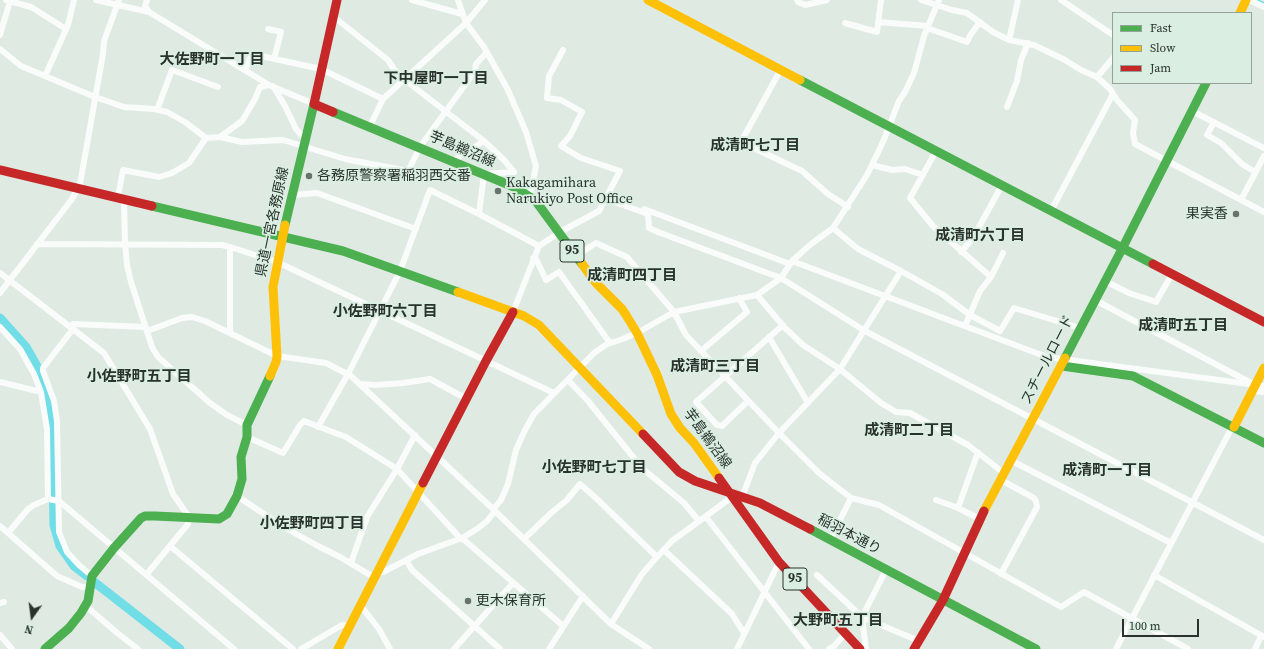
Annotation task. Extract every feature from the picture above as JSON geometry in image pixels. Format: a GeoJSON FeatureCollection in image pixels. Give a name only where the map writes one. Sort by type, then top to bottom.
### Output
{"type":"FeatureCollection","features":[{"type":"Feature","properties":{"kind":"street"},"geometry":{"type":"LineString","coordinates":[[45,76],[66,29],[74,0]]}},
{"type":"Feature","properties":{"kind":"street"},"geometry":{"type":"LineString","coordinates":[[96,0],[118,2],[149,12],[271,86],[314,104],[338,0]]}},
{"type":"Feature","properties":{"kind":"street"},"geometry":{"type":"LineString","coordinates":[[147,0],[145,6],[149,12]]}},
{"type":"Feature","properties":{"kind":"street"},"geometry":{"type":"LineString","coordinates":[[412,0],[462,14]]}},
{"type":"Feature","properties":{"kind":"street"},"geometry":{"type":"LineString","coordinates":[[458,0],[466,23],[487,52],[508,90],[526,132],[536,166],[530,196]]}},
{"type":"Feature","properties":{"kind":"street"},"geometry":{"type":"LineString","coordinates":[[370,126],[383,99],[466,23],[485,0]]}},
{"type":"Feature","properties":{"kind":"street"},"geometry":{"type":"LineString","coordinates":[[648,0],[1264,322]]}},
{"type":"Feature","properties":{"kind":"street"},"geometry":{"type":"LineString","coordinates":[[797,0],[805,5],[827,0]]}},
{"type":"Feature","properties":{"kind":"street"},"geometry":{"type":"LineString","coordinates":[[845,23],[877,32],[881,0]]}},
{"type":"Feature","properties":{"kind":"street"},"geometry":{"type":"LineString","coordinates":[[921,0],[932,4],[938,2],[952,10],[966,13],[993,32],[1009,40],[1028,43],[1097,77],[1110,89],[1135,120],[1133,133],[1135,144],[1264,212]]}},
{"type":"Feature","properties":{"kind":"street"},"geometry":{"type":"LineString","coordinates":[[1009,40],[1018,0]]}},
{"type":"Feature","properties":{"kind":"street"},"geometry":{"type":"LineString","coordinates":[[1061,0],[1112,33]]}},
{"type":"Feature","properties":{"kind":"street"},"geometry":{"type":"LineString","coordinates":[[1241,12],[1248,0],[1264,7]]}},
{"type":"Feature","properties":{"kind":"street"},"geometry":{"type":"LineString","coordinates":[[0,35],[8,1],[31,6],[66,29]]}},
{"type":"Feature","properties":{"kind":"street"},"geometry":{"type":"LineString","coordinates":[[0,293],[72,199],[78,188],[103,54],[104,41],[118,2]]}},
{"type":"Feature","properties":{"kind":"street"},"geometry":{"type":"LineString","coordinates":[[376,576],[406,560],[462,538],[487,521],[501,500],[508,484],[516,450],[534,414],[581,368],[594,353],[610,343],[637,333],[674,312],[757,294],[781,278],[791,262],[811,244],[833,228],[848,207],[867,175],[883,142],[899,101],[914,73],[927,27],[938,2]]}},
{"type":"Feature","properties":{"kind":"street"},"geometry":{"type":"LineString","coordinates":[[334,16],[388,60],[394,69],[405,80],[484,141],[514,172],[484,174],[479,214]]}},
{"type":"Feature","properties":{"kind":"street"},"geometry":{"type":"LineString","coordinates":[[878,22],[927,27],[967,42],[980,22]]}},
{"type":"Feature","properties":{"kind":"street"},"geometry":{"type":"LineString","coordinates":[[268,29],[281,32],[274,59]]}},
{"type":"Feature","properties":{"kind":"street"},"geometry":{"type":"LineString","coordinates":[[1007,107],[1016,82],[1021,60],[1028,43]]}},
{"type":"Feature","properties":{"kind":"street"},"geometry":{"type":"LineString","coordinates":[[0,49],[21,66],[124,108],[167,112],[185,122],[206,138],[220,137],[242,142],[283,140],[304,142],[345,159],[408,171],[420,147],[475,71],[476,64],[487,52]]}},
{"type":"Feature","properties":{"kind":"street"},"geometry":{"type":"LineString","coordinates":[[338,649],[486,361],[513,312],[539,246],[560,232],[599,211],[620,171],[581,158],[562,146],[570,136],[582,112],[562,100],[547,98],[549,76],[563,50]]}},
{"type":"Feature","properties":{"kind":"street"},"geometry":{"type":"LineString","coordinates":[[245,70],[252,54],[321,69],[383,99]]}},
{"type":"Feature","properties":{"kind":"street"},"geometry":{"type":"LineString","coordinates":[[1097,77],[1112,59]]}},
{"type":"Feature","properties":{"kind":"street"},"geometry":{"type":"LineString","coordinates":[[781,69],[741,142],[802,171],[828,194],[848,207]]}},
{"type":"Feature","properties":{"kind":"street"},"geometry":{"type":"LineString","coordinates":[[157,110],[172,70],[218,87]]}},
{"type":"Feature","properties":{"kind":"street","name":"スチールロード"},"geometry":{"type":"LineString","coordinates":[[916,645],[943,600],[980,519],[1034,419],[1206,84]]}},
{"type":"Feature","properties":{"kind":"street"},"geometry":{"type":"LineString","coordinates":[[220,137],[242,120],[255,99],[260,87],[271,86]]}},
{"type":"Feature","properties":{"kind":"street"},"geometry":{"type":"LineString","coordinates":[[271,86],[285,106],[304,142]]}},
{"type":"Feature","properties":{"kind":"street"},"geometry":{"type":"LineString","coordinates":[[1051,211],[1113,94]]}},
{"type":"Feature","properties":{"kind":"street","name":"芋島鵜沼線"},"geometry":{"type":"LineString","coordinates":[[314,104],[514,187],[535,200],[596,283],[622,309],[637,333],[657,375],[671,414],[735,497],[779,562],[860,649]]}},
{"type":"Feature","properties":{"kind":"street","name":"県道一宮各務原線"},"geometry":{"type":"LineString","coordinates":[[246,425],[276,362],[277,356],[273,287],[277,262],[314,104]]}},
{"type":"Feature","properties":{"kind":"street"},"geometry":{"type":"LineString","coordinates":[[1192,111],[1264,148]]}},
{"type":"Feature","properties":{"kind":"street"},"geometry":{"type":"LineString","coordinates":[[1214,122],[1207,135],[1222,144],[1242,164],[1255,172]]}},
{"type":"Feature","properties":{"kind":"street"},"geometry":{"type":"LineString","coordinates":[[44,649],[68,628],[86,606],[92,576],[135,523],[145,516],[219,519],[227,514],[237,496],[242,479],[242,451],[247,437],[246,425],[227,415],[210,403],[158,357],[152,347],[127,265],[121,198],[123,170],[159,177],[172,173],[189,163],[206,138]]}},
{"type":"Feature","properties":{"kind":"street"},"geometry":{"type":"LineString","coordinates":[[453,161],[484,141]]}},
{"type":"Feature","properties":{"kind":"street"},"geometry":{"type":"LineString","coordinates":[[936,151],[910,198],[933,226],[991,277]]}},
{"type":"Feature","properties":{"kind":"street"},"geometry":{"type":"LineString","coordinates":[[1241,200],[1264,156]]}},
{"type":"Feature","properties":{"kind":"street"},"geometry":{"type":"LineString","coordinates":[[872,165],[892,170],[905,169],[923,175]]}},
{"type":"Feature","properties":{"kind":"street","name":"稲羽本通り"},"geometry":{"type":"LineString","coordinates":[[0,170],[343,250],[524,316],[540,325],[679,472],[695,481],[735,497],[760,503],[1036,649]]}},
{"type":"Feature","properties":{"kind":"street"},"geometry":{"type":"LineString","coordinates":[[961,252],[973,238],[1002,185]]}},
{"type":"Feature","properties":{"kind":"street"},"geometry":{"type":"LineString","coordinates":[[318,427],[348,374],[400,271],[430,190],[539,246]]}},
{"type":"Feature","properties":{"kind":"street"},"geometry":{"type":"LineString","coordinates":[[292,196],[317,193],[416,229]]}},
{"type":"Feature","properties":{"kind":"street"},"geometry":{"type":"LineString","coordinates":[[606,198],[648,214],[649,228],[781,278],[865,331],[1264,540]]}},
{"type":"Feature","properties":{"kind":"street"},"geometry":{"type":"LineString","coordinates":[[632,208],[633,205],[885,296],[1063,363],[1133,376],[1264,443]]}},
{"type":"Feature","properties":{"kind":"street"},"geometry":{"type":"LineString","coordinates":[[833,228],[858,249],[942,294],[970,315],[1000,331],[1014,308],[1080,328]]}},
{"type":"Feature","properties":{"kind":"street"},"geometry":{"type":"LineString","coordinates":[[576,256],[596,243],[628,257],[674,312],[686,335],[819,473],[851,498],[879,505],[1061,607],[1084,592],[1188,649]]}},
{"type":"Feature","properties":{"kind":"street"},"geometry":{"type":"LineString","coordinates":[[37,244],[222,245],[230,247],[277,262],[554,393]]}},
{"type":"Feature","properties":{"kind":"street"},"geometry":{"type":"LineString","coordinates":[[230,247],[230,333]]}},
{"type":"Feature","properties":{"kind":"street"},"geometry":{"type":"LineString","coordinates":[[965,326],[980,291],[991,277],[1003,253]]}},
{"type":"Feature","properties":{"kind":"street"},"geometry":{"type":"LineString","coordinates":[[533,258],[536,259],[546,280],[559,272],[610,343]]}},
{"type":"Feature","properties":{"kind":"street"},"geometry":{"type":"LineString","coordinates":[[611,624],[642,574],[657,557],[672,542],[699,521],[735,497],[755,463],[779,433],[840,370],[901,271]]}},
{"type":"Feature","properties":{"kind":"street"},"geometry":{"type":"LineString","coordinates":[[0,273],[104,353],[150,429],[173,494],[189,518],[188,524],[146,575]]}},
{"type":"Feature","properties":{"kind":"street"},"geometry":{"type":"LineString","coordinates":[[1105,281],[1129,293],[1156,302],[1172,274]]}},
{"type":"Feature","properties":{"kind":"street"},"geometry":{"type":"LineString","coordinates":[[757,294],[782,326],[803,345],[840,370],[881,403],[896,412],[910,413],[968,445],[978,452],[1003,477],[1034,498],[1037,507],[1001,574]]}},
{"type":"Feature","properties":{"kind":"street"},"geometry":{"type":"LineString","coordinates":[[701,351],[747,312],[739,298]]}},
{"type":"Feature","properties":{"kind":"street"},"geometry":{"type":"LineString","coordinates":[[1095,300],[1264,392]]}},
{"type":"Feature","properties":{"kind":"street"},"geometry":{"type":"LineString","coordinates":[[54,500],[57,421],[54,401],[43,368],[72,328],[73,324],[147,329],[182,318],[192,317],[205,321],[277,356],[326,363],[348,374],[438,456],[611,624],[650,649]]}},
{"type":"Feature","properties":{"kind":"street"},"geometry":{"type":"LineString","coordinates":[[748,401],[722,426],[717,425],[696,402],[782,326]]}},
{"type":"Feature","properties":{"kind":"street"},"geometry":{"type":"LineString","coordinates":[[0,327],[20,349],[34,374],[41,392],[48,429],[54,500],[58,514],[59,532],[67,552],[92,576]]}},
{"type":"Feature","properties":{"kind":"street"},"geometry":{"type":"LineString","coordinates":[[769,337],[808,403]]}},
{"type":"Feature","properties":{"kind":"street"},"geometry":{"type":"LineString","coordinates":[[1063,363],[1257,387]]}},
{"type":"Feature","properties":{"kind":"street"},"geometry":{"type":"LineString","coordinates":[[1116,649],[1230,431],[1234,427],[1257,387],[1264,368]]}},
{"type":"Feature","properties":{"kind":"street"},"geometry":{"type":"LineString","coordinates":[[360,384],[376,385],[430,379],[467,398]]}},
{"type":"Feature","properties":{"kind":"street"},"geometry":{"type":"LineString","coordinates":[[568,380],[588,400],[642,468],[684,503],[699,521]]}},
{"type":"Feature","properties":{"kind":"street"},"geometry":{"type":"LineString","coordinates":[[0,382],[41,392]]}},
{"type":"Feature","properties":{"kind":"street"},"geometry":{"type":"LineString","coordinates":[[247,437],[283,453],[304,421],[346,437],[397,469],[462,538],[563,626]]}},
{"type":"Feature","properties":{"kind":"street"},"geometry":{"type":"LineString","coordinates":[[351,563],[367,517],[397,469],[414,435]]}},
{"type":"Feature","properties":{"kind":"street"},"geometry":{"type":"LineString","coordinates":[[958,508],[978,452]]}},
{"type":"Feature","properties":{"kind":"street"},"geometry":{"type":"LineString","coordinates":[[1012,461],[1171,543]]}},
{"type":"Feature","properties":{"kind":"street"},"geometry":{"type":"LineString","coordinates":[[524,539],[567,500],[580,484],[657,557]]}},
{"type":"Feature","properties":{"kind":"street"},"geometry":{"type":"LineString","coordinates":[[237,496],[282,526],[376,576]]}},
{"type":"Feature","properties":{"kind":"street"},"geometry":{"type":"LineString","coordinates":[[830,540],[851,498]]}},
{"type":"Feature","properties":{"kind":"street"},"geometry":{"type":"LineString","coordinates":[[8,533],[28,509],[34,505],[54,500]]}},
{"type":"Feature","properties":{"kind":"street"},"geometry":{"type":"LineString","coordinates":[[54,500],[114,548],[234,649]]}},
{"type":"Feature","properties":{"kind":"street"},"geometry":{"type":"LineString","coordinates":[[936,500],[958,508],[980,519]]}},
{"type":"Feature","properties":{"kind":"street"},"geometry":{"type":"LineString","coordinates":[[706,517],[809,649]]}},
{"type":"Feature","properties":{"kind":"street"},"geometry":{"type":"LineString","coordinates":[[0,526],[57,576],[82,587],[89,587]]}},
{"type":"Feature","properties":{"kind":"street"},"geometry":{"type":"LineString","coordinates":[[170,546],[293,649]]}},
{"type":"Feature","properties":{"kind":"street"},"geometry":{"type":"LineString","coordinates":[[664,550],[732,614],[744,633]]}},
{"type":"Feature","properties":{"kind":"street"},"geometry":{"type":"LineString","coordinates":[[406,560],[412,570],[500,649]]}},
{"type":"Feature","properties":{"kind":"street"},"geometry":{"type":"LineString","coordinates":[[737,649],[779,562]]}},
{"type":"Feature","properties":{"kind":"street"},"geometry":{"type":"LineString","coordinates":[[866,649],[862,617],[886,570]]}},
{"type":"Feature","properties":{"kind":"street"},"geometry":{"type":"LineString","coordinates":[[816,575],[862,617],[916,645]]}},
{"type":"Feature","properties":{"kind":"street"},"geometry":{"type":"LineString","coordinates":[[1154,575],[1263,636],[1255,649]]}},
{"type":"Feature","properties":{"kind":"street"},"geometry":{"type":"LineString","coordinates":[[454,649],[513,583]]}},
{"type":"Feature","properties":{"kind":"street"},"geometry":{"type":"LineString","coordinates":[[549,649],[583,596]]}},
{"type":"Feature","properties":{"kind":"street"},"geometry":{"type":"LineString","coordinates":[[86,606],[138,649]]}},
{"type":"Feature","properties":{"kind":"street"},"geometry":{"type":"LineString","coordinates":[[360,607],[379,629],[390,649]]}},
{"type":"Feature","properties":{"kind":"street"},"geometry":{"type":"LineString","coordinates":[[300,649],[342,625],[350,626]]}},
{"type":"Feature","properties":{"kind":"street"},"geometry":{"type":"LineString","coordinates":[[829,649],[834,646],[845,634]]}},
{"type":"Feature","properties":{"kind":"street"},"geometry":{"type":"LineString","coordinates":[[0,635],[12,649]]}},
{"type":"Feature","properties":{"kind":"waterway"},"geometry":{"type":"LineString","coordinates":[[1258,0],[1264,3]]}},
{"type":"Feature","properties":{"kind":"waterway"},"geometry":{"type":"LineString","coordinates":[[0,318],[26,347],[38,368],[47,393],[52,425],[54,525],[60,546],[74,566],[87,576]]}},
{"type":"Feature","properties":{"kind":"waterway"},"geometry":{"type":"LineString","coordinates":[[93,581],[180,649]]}},
{"type":"Feature","properties":{"kind":"traffic: fast"},"geometry":{"type":"LineString","coordinates":[[800,80],[1153,264]]}},
{"type":"Feature","properties":{"kind":"traffic: fast"},"geometry":{"type":"LineString","coordinates":[[1065,358],[1205,84]]}},
{"type":"Feature","properties":{"kind":"traffic: fast"},"geometry":{"type":"LineString","coordinates":[[285,225],[314,104]]}},
{"type":"Feature","properties":{"kind":"traffic: fast"},"geometry":{"type":"LineString","coordinates":[[333,112],[514,187],[535,200],[582,264]]}},
{"type":"Feature","properties":{"kind":"traffic: fast"},"geometry":{"type":"LineString","coordinates":[[152,206],[343,251],[458,292]]}},
{"type":"Feature","properties":{"kind":"traffic: fast"},"geometry":{"type":"LineString","coordinates":[[1062,366],[1133,376],[1264,443]]}},
{"type":"Feature","properties":{"kind":"traffic: fast"},"geometry":{"type":"LineString","coordinates":[[45,649],[69,628],[81,613],[88,601],[92,576],[114,548],[141,518],[145,516],[155,516],[219,519],[227,514],[237,496],[242,479],[241,457],[247,437],[247,425],[270,376]]}},
{"type":"Feature","properties":{"kind":"traffic: fast"},"geometry":{"type":"LineString","coordinates":[[810,529],[1036,649]]}},
{"type":"Feature","properties":{"kind":"traffic: slow"},"geometry":{"type":"LineString","coordinates":[[648,0],[800,80]]}},
{"type":"Feature","properties":{"kind":"traffic: slow"},"geometry":{"type":"LineString","coordinates":[[1240,12],[1246,0]]}},
{"type":"Feature","properties":{"kind":"traffic: slow"},"geometry":{"type":"LineString","coordinates":[[270,376],[277,356],[273,287],[285,225]]}},
{"type":"Feature","properties":{"kind":"traffic: slow"},"geometry":{"type":"LineString","coordinates":[[582,264],[596,283],[626,315],[637,333],[657,375],[671,414],[719,478]]}},
{"type":"Feature","properties":{"kind":"traffic: slow"},"geometry":{"type":"LineString","coordinates":[[458,292],[524,316],[539,325],[643,434]]}},
{"type":"Feature","properties":{"kind":"traffic: slow"},"geometry":{"type":"LineString","coordinates":[[984,511],[1065,358]]}},
{"type":"Feature","properties":{"kind":"traffic: slow"},"geometry":{"type":"LineString","coordinates":[[1234,427],[1264,368]]}},
{"type":"Feature","properties":{"kind":"traffic: slow"},"geometry":{"type":"LineString","coordinates":[[338,649],[423,483]]}},
{"type":"Feature","properties":{"kind":"traffic: jam"},"geometry":{"type":"LineString","coordinates":[[333,112],[314,104],[337,0]]}},
{"type":"Feature","properties":{"kind":"traffic: jam"},"geometry":{"type":"LineString","coordinates":[[0,170],[152,206]]}},
{"type":"Feature","properties":{"kind":"traffic: jam"},"geometry":{"type":"LineString","coordinates":[[1153,264],[1264,322]]}},
{"type":"Feature","properties":{"kind":"traffic: jam"},"geometry":{"type":"LineString","coordinates":[[423,483],[513,312]]}},
{"type":"Feature","properties":{"kind":"traffic: jam"},"geometry":{"type":"LineString","coordinates":[[643,434],[679,472],[695,481],[760,503],[810,529]]}},
{"type":"Feature","properties":{"kind":"traffic: jam"},"geometry":{"type":"LineString","coordinates":[[719,478],[779,562],[860,649]]}},
{"type":"Feature","properties":{"kind":"traffic: jam"},"geometry":{"type":"LineString","coordinates":[[914,649],[943,600],[984,511]]}},
{"type":"Feature","properties":{"kind":"place","name":"各務原警察署稲羽西交番"},"geometry":{"type":"Point","coordinates":[309,176]}},
{"type":"Feature","properties":{"kind":"place","name":"Kakagamihara Narukiyo Post Office"},"geometry":{"type":"Point","coordinates":[498,191]}},
{"type":"Feature","properties":{"kind":"place","name":"果実香"},"geometry":{"type":"Point","coordinates":[1236,214]}},
{"type":"Feature","properties":{"kind":"place","name":"更木保育所"},"geometry":{"type":"Point","coordinates":[468,601]}},
{"type":"Feature","properties":{"kind":"district","name":"大佐野町一丁目"},"geometry":{"type":"Point","coordinates":[212,60]}},
{"type":"Feature","properties":{"kind":"district","name":"下中屋町一丁目"},"geometry":{"type":"Point","coordinates":[436,79]}},
{"type":"Feature","properties":{"kind":"district","name":"成清町七丁目"},"geometry":{"type":"Point","coordinates":[755,146]}},
{"type":"Feature","properties":{"kind":"district","name":"成清町六丁目"},"geometry":{"type":"Point","coordinates":[980,236]}},
{"type":"Feature","properties":{"kind":"district","name":"成清町四丁目"},"geometry":{"type":"Point","coordinates":[632,276]}},
{"type":"Feature","properties":{"kind":"district","name":"小佐野町六丁目"},"geometry":{"type":"Point","coordinates":[385,312]}},
{"type":"Feature","properties":{"kind":"district","name":"成清町五丁目"},"geometry":{"type":"Point","coordinates":[1183,326]}},
{"type":"Feature","properties":{"kind":"district","name":"成清町三丁目"},"geometry":{"type":"Point","coordinates":[715,367]}},
{"type":"Feature","properties":{"kind":"district","name":"小佐野町五丁目"},"geometry":{"type":"Point","coordinates":[139,377]}},
{"type":"Feature","properties":{"kind":"district","name":"成清町二丁目"},"geometry":{"type":"Point","coordinates":[909,431]}},
{"type":"Feature","properties":{"kind":"district","name":"小佐野町七丁目"},"geometry":{"type":"Point","coordinates":[594,468]}},
{"type":"Feature","properties":{"kind":"district","name":"成清町一丁目"},"geometry":{"type":"Point","coordinates":[1107,471]}},
{"type":"Feature","properties":{"kind":"district","name":"小佐野町四丁目"},"geometry":{"type":"Point","coordinates":[312,524]}},
{"type":"Feature","properties":{"kind":"district","name":"大野町五丁目"},"geometry":{"type":"Point","coordinates":[838,621]}}]}
